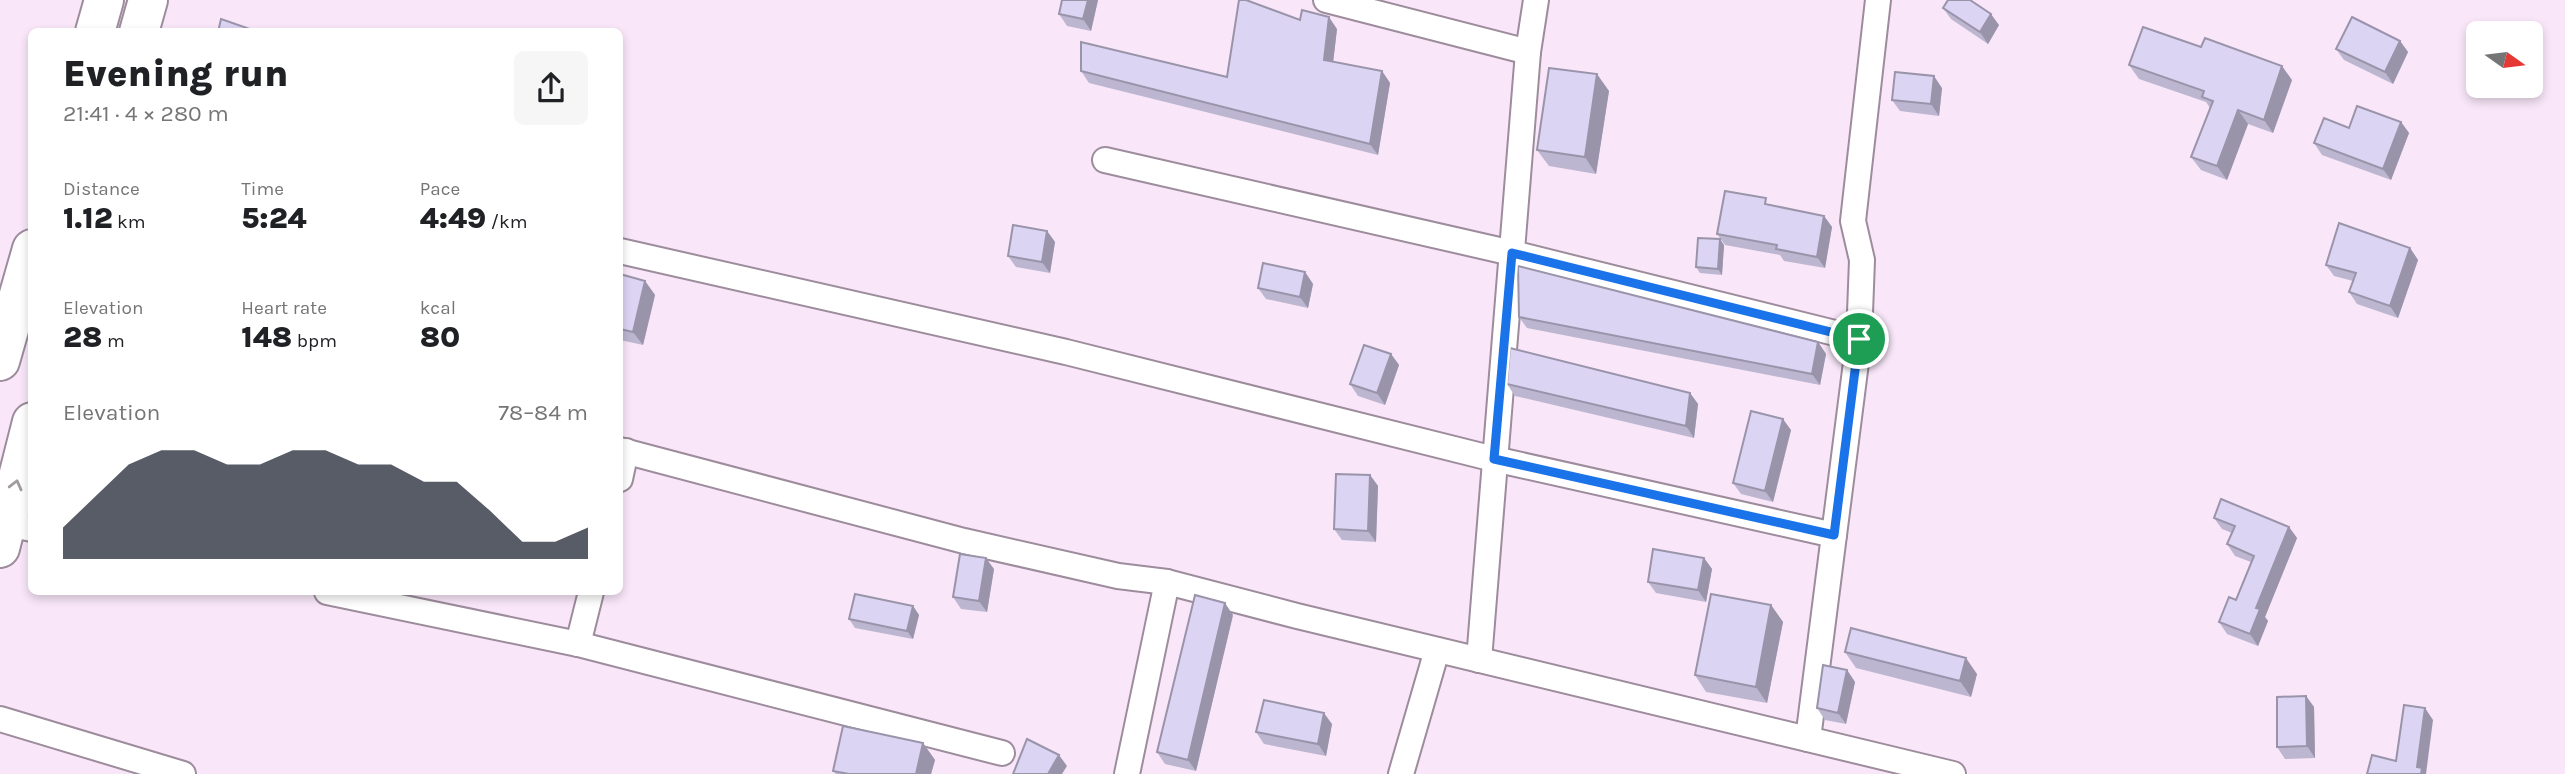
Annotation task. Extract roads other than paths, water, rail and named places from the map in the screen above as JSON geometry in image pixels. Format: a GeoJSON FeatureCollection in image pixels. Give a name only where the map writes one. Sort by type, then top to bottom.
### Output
{"type":"FeatureCollection","features":[{"type":"Feature","properties":{"kind":"highway"},"geometry":{"type":"LineString","coordinates":[[96,28],[104,0]]}},
{"type":"Feature","properties":{"kind":"highway"},"geometry":{"type":"LineString","coordinates":[[140,28],[148,0]]}},
{"type":"Feature","properties":{"kind":"highway"},"geometry":{"type":"LineString","coordinates":[[0,361],[28,263]]}},
{"type":"Feature","properties":{"kind":"highway"},"geometry":{"type":"LineString","coordinates":[[13,534],[28,446]]}},
{"type":"Feature","properties":{"kind":"street"},"geometry":{"type":"LineString","coordinates":[[1326,0],[1528,52]]}},
{"type":"Feature","properties":{"kind":"street"},"geometry":{"type":"LineString","coordinates":[[1479,660],[1528,52],[1536,0]]}},
{"type":"Feature","properties":{"kind":"street"},"geometry":{"type":"LineString","coordinates":[[1808,739],[1859,339],[1862,260],[1853,221],[1878,0]]}},
{"type":"Feature","properties":{"kind":"street"},"geometry":{"type":"LineString","coordinates":[[1105,160],[1512,253],[1859,339]]}},
{"type":"Feature","properties":{"kind":"street"},"geometry":{"type":"LineString","coordinates":[[623,252],[1066,352],[1494,459],[1834,535]]}},
{"type":"Feature","properties":{"kind":"street"},"geometry":{"type":"LineString","coordinates":[[623,451],[964,541],[1118,576],[1167,582],[1953,774]]}},
{"type":"Feature","properties":{"kind":"street"},"geometry":{"type":"LineString","coordinates":[[1126,774],[1167,582]]}},
{"type":"Feature","properties":{"kind":"street"},"geometry":{"type":"LineString","coordinates":[[341,595],[578,644],[1002,753]]}},
{"type":"Feature","properties":{"kind":"street"},"geometry":{"type":"LineString","coordinates":[[578,644],[590,595]]}},
{"type":"Feature","properties":{"kind":"street"},"geometry":{"type":"LineString","coordinates":[[1401,774],[1437,650]]}},
{"type":"Feature","properties":{"kind":"street"},"geometry":{"type":"LineString","coordinates":[[0,719],[183,774]]}}]}
